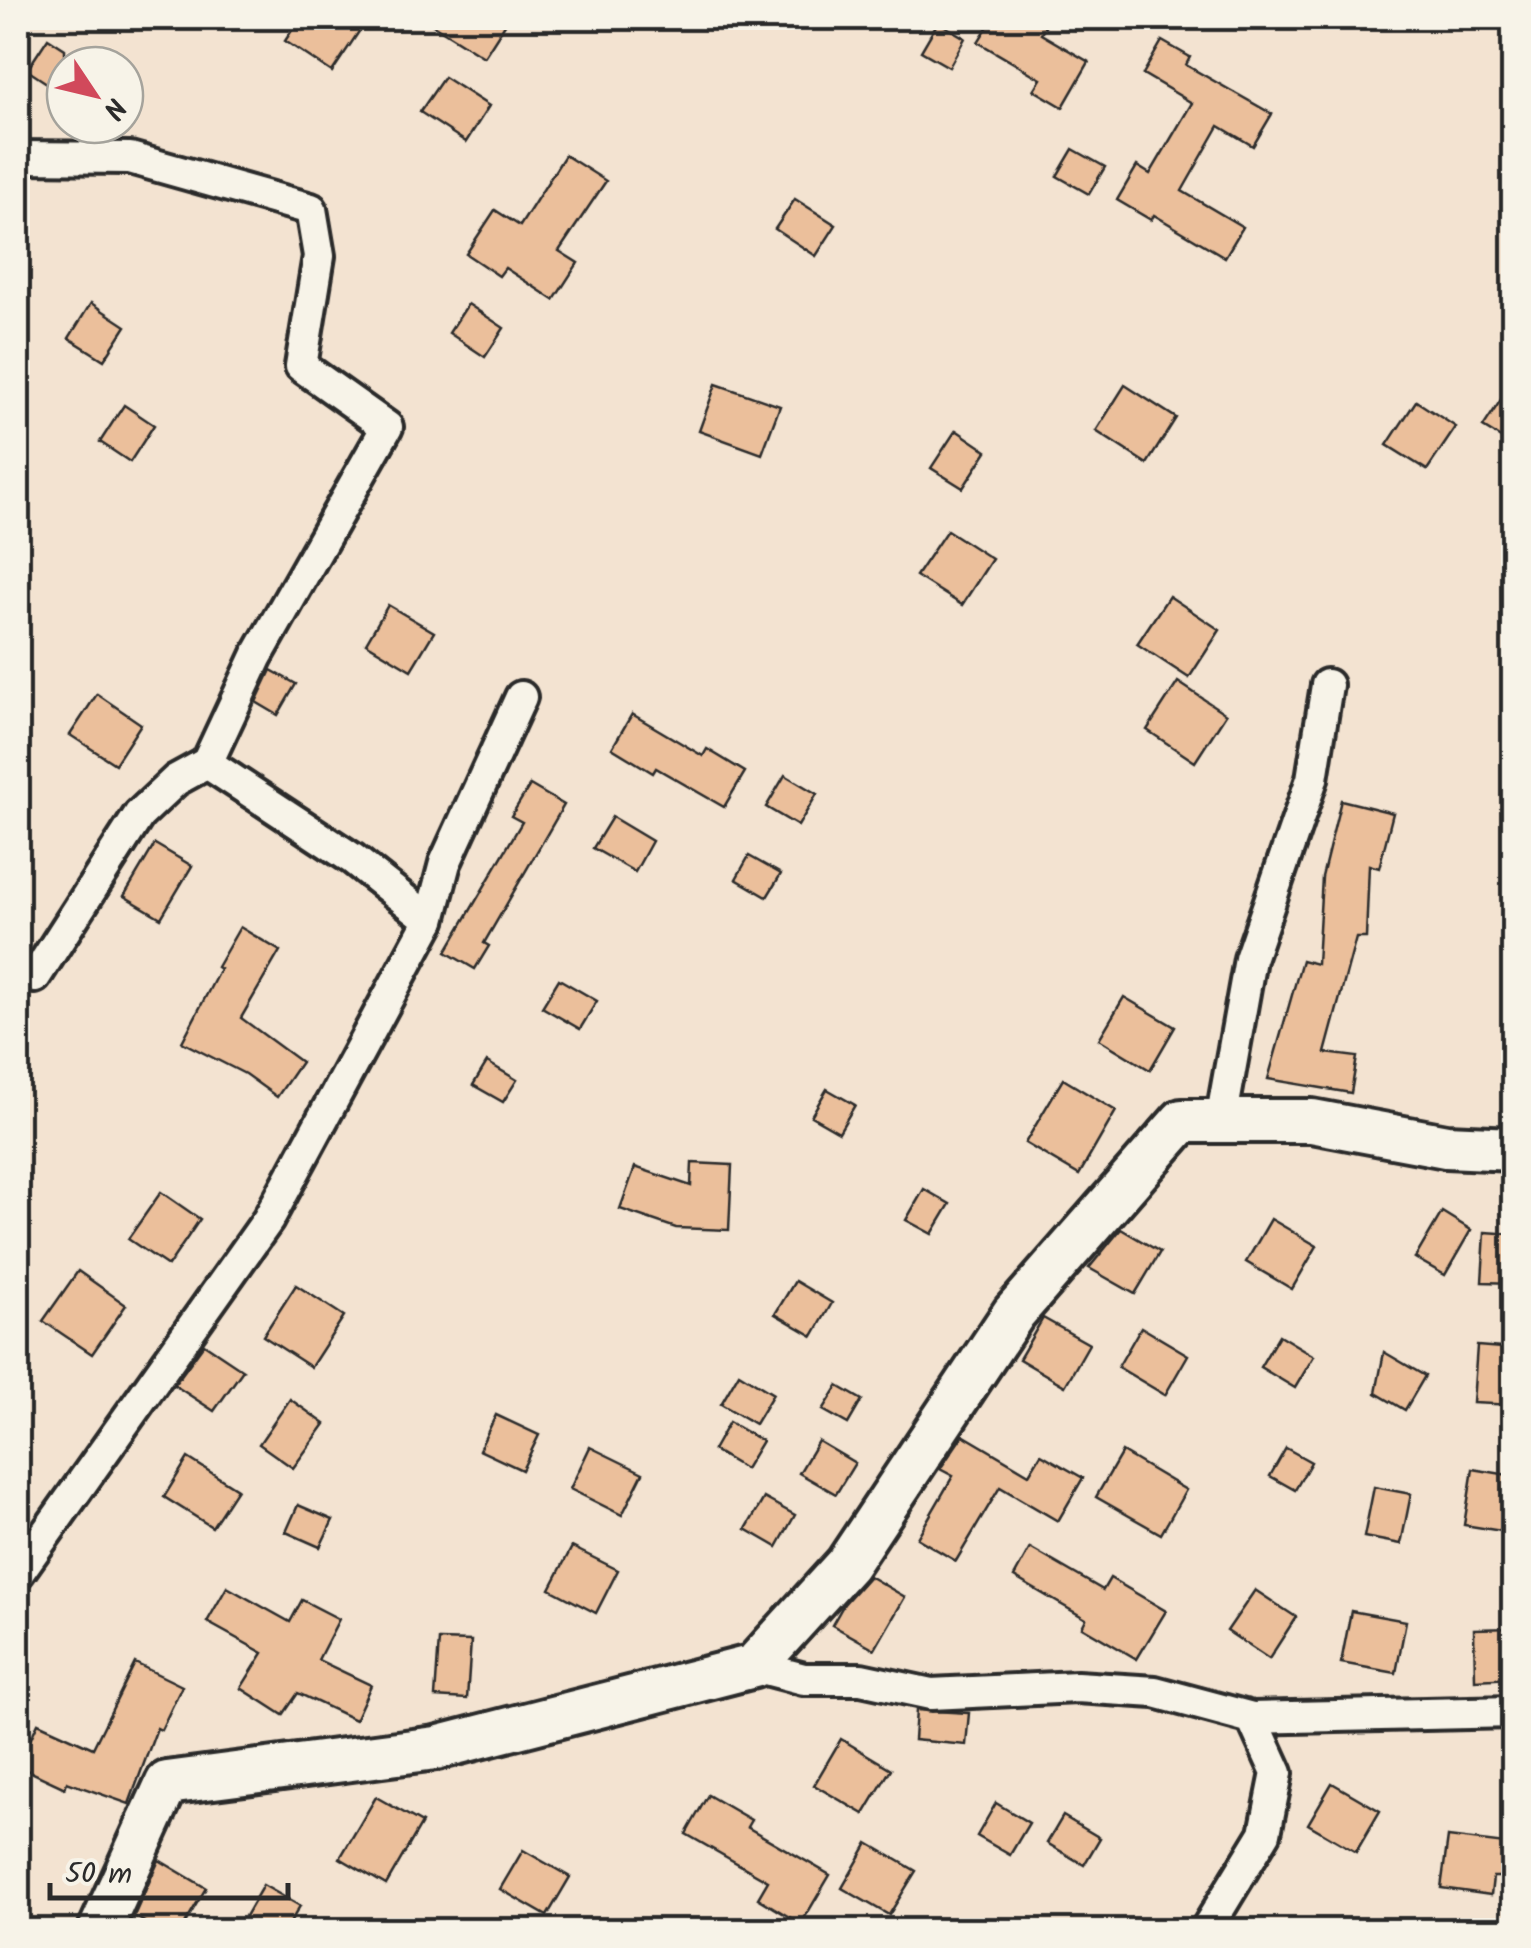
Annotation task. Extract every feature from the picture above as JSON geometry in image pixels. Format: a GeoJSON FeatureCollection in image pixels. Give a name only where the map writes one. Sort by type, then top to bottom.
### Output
{"type":"FeatureCollection","features":[{"type":"Feature","properties":{"kind":"main road"},"geometry":{"type":"LineString","coordinates":[[100,1930],[167,1782],[436,1748],[754,1666],[848,1564],[1027,1298],[1182,1121],[1312,1121],[1446,1146],[1514,1150]]}},
{"type":"Feature","properties":{"kind":"street"},"geometry":{"type":"LineString","coordinates":[[18,157],[130,158],[311,210],[318,256],[301,366],[386,427],[256,656],[207,764],[176,780],[139,815],[35,977]]}},
{"type":"Feature","properties":{"kind":"street"},"geometry":{"type":"LineString","coordinates":[[1220,1120],[1250,959],[1312,779],[1327,685]]}},
{"type":"Feature","properties":{"kind":"street"},"geometry":{"type":"LineString","coordinates":[[18,1573],[268,1220],[430,920],[445,863],[521,696]]}},
{"type":"Feature","properties":{"kind":"street"},"geometry":{"type":"LineString","coordinates":[[207,764],[353,860],[430,920]]}},
{"type":"Feature","properties":{"kind":"street"},"geometry":{"type":"LineString","coordinates":[[754,1666],[804,1679],[861,1679],[932,1694],[1077,1688],[1155,1692],[1252,1718],[1514,1712]]}},
{"type":"Feature","properties":{"kind":"street"},"geometry":{"type":"LineString","coordinates":[[1206,1930],[1265,1833],[1277,1774],[1252,1718]]}},
{"type":"Feature","properties":{"kind":"building"},"geometry":{"type":"Polygon","coordinates":[[[300,18],[368,18],[332,72],[285,41],[300,18]]]}},
{"type":"Feature","properties":{"kind":"building"},"geometry":{"type":"Polygon","coordinates":[[[422,18],[509,18],[484,57],[422,18]]]}},
{"type":"Feature","properties":{"kind":"building"},"geometry":{"type":"Polygon","coordinates":[[[993,18],[1029,18],[1045,27],[1041,34],[1089,62],[1063,107],[1034,90],[1041,79],[978,42],[993,18]]]}},
{"type":"Feature","properties":{"kind":"building"},"geometry":{"type":"Polygon","coordinates":[[[938,22],[965,38],[949,67],[921,51],[938,22]]]}},
{"type":"Feature","properties":{"kind":"building"},"geometry":{"type":"Polygon","coordinates":[[[48,38],[59,45],[45,45],[45,82],[27,70],[48,38]]]}},
{"type":"Feature","properties":{"kind":"building"},"geometry":{"type":"Polygon","coordinates":[[[1162,41],[1190,57],[1186,65],[1272,114],[1253,146],[1219,126],[1182,191],[1243,227],[1225,257],[1154,215],[1151,220],[1117,200],[1137,166],[1150,174],[1192,103],[1143,74],[1162,41]]]}},
{"type":"Feature","properties":{"kind":"building"},"geometry":{"type":"Polygon","coordinates":[[[444,77],[489,106],[466,142],[420,112],[444,77]]]}},
{"type":"Feature","properties":{"kind":"building"},"geometry":{"type":"Polygon","coordinates":[[[1073,149],[1105,167],[1089,194],[1057,176],[1073,149]]]}},
{"type":"Feature","properties":{"kind":"building"},"geometry":{"type":"Polygon","coordinates":[[[565,155],[606,181],[559,251],[578,263],[554,300],[505,268],[499,276],[466,254],[495,210],[520,226],[565,155]]]}},
{"type":"Feature","properties":{"kind":"building"},"geometry":{"type":"Polygon","coordinates":[[[795,199],[836,225],[816,256],[775,229],[795,199]]]}},
{"type":"Feature","properties":{"kind":"building"},"geometry":{"type":"Polygon","coordinates":[[[91,303],[126,326],[104,360],[69,338],[91,303]]]}},
{"type":"Feature","properties":{"kind":"building"},"geometry":{"type":"Polygon","coordinates":[[[468,304],[504,328],[485,357],[449,333],[468,304]]]}},
{"type":"Feature","properties":{"kind":"building"},"geometry":{"type":"Polygon","coordinates":[[[1514,380],[1514,446],[1483,427],[1514,380]]]}},
{"type":"Feature","properties":{"kind":"building"},"geometry":{"type":"Polygon","coordinates":[[[716,384],[780,406],[762,454],[699,431],[716,384]]]}},
{"type":"Feature","properties":{"kind":"building"},"geometry":{"type":"Polygon","coordinates":[[[1125,385],[1176,418],[1147,464],[1096,431],[1125,385]]]}},
{"type":"Feature","properties":{"kind":"building"},"geometry":{"type":"Polygon","coordinates":[[[1416,401],[1456,427],[1427,470],[1387,445],[1416,401]]]}},
{"type":"Feature","properties":{"kind":"building"},"geometry":{"type":"Polygon","coordinates":[[[124,405],[154,425],[130,462],[100,442],[124,405]]]}},
{"type":"Feature","properties":{"kind":"building"},"geometry":{"type":"Polygon","coordinates":[[[956,430],[987,451],[963,488],[931,468],[956,430]]]}},
{"type":"Feature","properties":{"kind":"building"},"geometry":{"type":"Polygon","coordinates":[[[947,530],[992,559],[962,605],[916,576],[947,530]]]}},
{"type":"Feature","properties":{"kind":"building"},"geometry":{"type":"Polygon","coordinates":[[[1169,596],[1220,630],[1189,678],[1137,644],[1169,596]]]}},
{"type":"Feature","properties":{"kind":"building"},"geometry":{"type":"Polygon","coordinates":[[[388,605],[434,632],[411,670],[366,643],[388,605]]]}},
{"type":"Feature","properties":{"kind":"building"},"geometry":{"type":"Polygon","coordinates":[[[271,670],[296,684],[278,715],[256,702],[271,670]]]}},
{"type":"Feature","properties":{"kind":"building"},"geometry":{"type":"Polygon","coordinates":[[[1178,682],[1226,714],[1195,762],[1147,730],[1178,682]]]}},
{"type":"Feature","properties":{"kind":"building"},"geometry":{"type":"Polygon","coordinates":[[[97,694],[141,724],[115,764],[70,735],[97,694]]]}},
{"type":"Feature","properties":{"kind":"building"},"geometry":{"type":"Polygon","coordinates":[[[632,714],[703,756],[707,749],[745,772],[724,807],[656,768],[653,773],[612,748],[632,714]]]}},
{"type":"Feature","properties":{"kind":"building"},"geometry":{"type":"Polygon","coordinates":[[[785,775],[817,794],[798,826],[766,807],[785,775]]]}},
{"type":"Feature","properties":{"kind":"building"},"geometry":{"type":"Polygon","coordinates":[[[530,785],[564,805],[484,943],[489,946],[475,969],[446,952],[522,822],[511,816],[530,785]]]}},
{"type":"Feature","properties":{"kind":"building"},"geometry":{"type":"Polygon","coordinates":[[[1341,800],[1393,813],[1379,868],[1369,865],[1366,938],[1356,938],[1325,1053],[1357,1057],[1351,1093],[1268,1079],[1302,960],[1317,964],[1322,877],[1341,800]]]}},
{"type":"Feature","properties":{"kind":"building"},"geometry":{"type":"Polygon","coordinates":[[[612,817],[652,841],[635,872],[593,848],[612,817]]]}},
{"type":"Feature","properties":{"kind":"building"},"geometry":{"type":"Polygon","coordinates":[[[155,844],[192,866],[161,918],[124,896],[155,844]]]}},
{"type":"Feature","properties":{"kind":"building"},"geometry":{"type":"Polygon","coordinates":[[[749,856],[781,874],[767,897],[736,879],[749,856]]]}},
{"type":"Feature","properties":{"kind":"building"},"geometry":{"type":"Polygon","coordinates":[[[240,927],[280,951],[241,1018],[301,1062],[277,1097],[245,1074],[182,1042],[240,927]]]}},
{"type":"Feature","properties":{"kind":"building"},"geometry":{"type":"Polygon","coordinates":[[[559,979],[597,1001],[580,1029],[542,1007],[559,979]]]}},
{"type":"Feature","properties":{"kind":"building"},"geometry":{"type":"Polygon","coordinates":[[[1124,997],[1175,1027],[1150,1070],[1099,1039],[1124,997]]]}},
{"type":"Feature","properties":{"kind":"building"},"geometry":{"type":"Polygon","coordinates":[[[487,1062],[517,1080],[503,1102],[473,1085],[487,1062]]]}},
{"type":"Feature","properties":{"kind":"building"},"geometry":{"type":"Polygon","coordinates":[[[1063,1079],[1116,1111],[1079,1175],[1025,1143],[1063,1079]]]}},
{"type":"Feature","properties":{"kind":"building"},"geometry":{"type":"Polygon","coordinates":[[[827,1089],[855,1105],[839,1132],[811,1116],[827,1089]]]}},
{"type":"Feature","properties":{"kind":"building"},"geometry":{"type":"Polygon","coordinates":[[[692,1163],[732,1165],[729,1230],[676,1228],[620,1209],[635,1167],[691,1186],[692,1163]]]}},
{"type":"Feature","properties":{"kind":"building"},"geometry":{"type":"Polygon","coordinates":[[[924,1189],[950,1204],[932,1234],[906,1220],[924,1189]]]}},
{"type":"Feature","properties":{"kind":"building"},"geometry":{"type":"Polygon","coordinates":[[[161,1192],[200,1219],[168,1266],[128,1239],[161,1192]]]}},
{"type":"Feature","properties":{"kind":"building"},"geometry":{"type":"Polygon","coordinates":[[[1442,1212],[1471,1230],[1445,1275],[1415,1258],[1442,1212]]]}},
{"type":"Feature","properties":{"kind":"building"},"geometry":{"type":"Polygon","coordinates":[[[1271,1219],[1317,1246],[1292,1289],[1246,1262],[1271,1219]]]}},
{"type":"Feature","properties":{"kind":"building"},"geometry":{"type":"Polygon","coordinates":[[[1121,1229],[1160,1252],[1135,1294],[1089,1268],[1121,1229]]]}},
{"type":"Feature","properties":{"kind":"building"},"geometry":{"type":"Polygon","coordinates":[[[1485,1232],[1514,1234],[1514,1283],[1482,1282],[1485,1232]]]}},
{"type":"Feature","properties":{"kind":"building"},"geometry":{"type":"Polygon","coordinates":[[[78,1271],[126,1305],[92,1354],[43,1321],[78,1271]]]}},
{"type":"Feature","properties":{"kind":"building"},"geometry":{"type":"Polygon","coordinates":[[[795,1281],[832,1303],[813,1336],[775,1314],[795,1281]]]}},
{"type":"Feature","properties":{"kind":"building"},"geometry":{"type":"Polygon","coordinates":[[[296,1285],[344,1316],[311,1367],[263,1336],[296,1285]]]}},
{"type":"Feature","properties":{"kind":"building"},"geometry":{"type":"Polygon","coordinates":[[[1043,1318],[1089,1344],[1065,1386],[1019,1359],[1043,1318]]]}},
{"type":"Feature","properties":{"kind":"building"},"geometry":{"type":"Polygon","coordinates":[[[1141,1327],[1188,1355],[1165,1395],[1118,1367],[1141,1327]]]}},
{"type":"Feature","properties":{"kind":"building"},"geometry":{"type":"Polygon","coordinates":[[[1279,1335],[1314,1356],[1295,1388],[1260,1367],[1279,1335]]]}},
{"type":"Feature","properties":{"kind":"building"},"geometry":{"type":"Polygon","coordinates":[[[204,1344],[243,1370],[214,1411],[174,1385],[204,1344]]]}},
{"type":"Feature","properties":{"kind":"building"},"geometry":{"type":"Polygon","coordinates":[[[1477,1346],[1514,1349],[1514,1405],[1473,1403],[1477,1346]]]}},
{"type":"Feature","properties":{"kind":"building"},"geometry":{"type":"Polygon","coordinates":[[[1384,1352],[1425,1376],[1405,1410],[1376,1393],[1384,1352]]]}},
{"type":"Feature","properties":{"kind":"building"},"geometry":{"type":"Polygon","coordinates":[[[739,1373],[773,1394],[755,1424],[721,1404],[739,1373]]]}},
{"type":"Feature","properties":{"kind":"building"},"geometry":{"type":"Polygon","coordinates":[[[838,1386],[862,1400],[848,1424],[823,1410],[838,1386]]]}},
{"type":"Feature","properties":{"kind":"building"},"geometry":{"type":"Polygon","coordinates":[[[290,1399],[325,1424],[293,1468],[259,1444],[290,1399]]]}},
{"type":"Feature","properties":{"kind":"building"},"geometry":{"type":"Polygon","coordinates":[[[496,1415],[539,1435],[522,1470],[479,1450],[496,1415]]]}},
{"type":"Feature","properties":{"kind":"building"},"geometry":{"type":"Polygon","coordinates":[[[729,1422],[762,1441],[745,1469],[713,1450],[729,1422]]]}},
{"type":"Feature","properties":{"kind":"building"},"geometry":{"type":"Polygon","coordinates":[[[963,1435],[1029,1474],[1041,1454],[1083,1478],[1058,1521],[1000,1487],[956,1561],[917,1538],[953,1476],[940,1469],[963,1435]]]}},
{"type":"Feature","properties":{"kind":"building"},"geometry":{"type":"Polygon","coordinates":[[[818,1441],[855,1463],[836,1494],[799,1473],[818,1441]]]}},
{"type":"Feature","properties":{"kind":"building"},"geometry":{"type":"Polygon","coordinates":[[[590,1447],[643,1473],[622,1515],[570,1489],[590,1447]]]}},
{"type":"Feature","properties":{"kind":"building"},"geometry":{"type":"Polygon","coordinates":[[[1286,1448],[1311,1462],[1295,1490],[1270,1476],[1286,1448]]]}},
{"type":"Feature","properties":{"kind":"building"},"geometry":{"type":"Polygon","coordinates":[[[1122,1452],[1186,1490],[1161,1534],[1096,1497],[1122,1452]]]}},
{"type":"Feature","properties":{"kind":"building"},"geometry":{"type":"Polygon","coordinates":[[[188,1458],[237,1489],[212,1527],[164,1497],[188,1458]]]}},
{"type":"Feature","properties":{"kind":"building"},"geometry":{"type":"Polygon","coordinates":[[[1473,1469],[1514,1476],[1514,1533],[1464,1525],[1473,1469]]]}},
{"type":"Feature","properties":{"kind":"building"},"geometry":{"type":"Polygon","coordinates":[[[1374,1487],[1411,1494],[1401,1544],[1364,1537],[1374,1487]]]}},
{"type":"Feature","properties":{"kind":"building"},"geometry":{"type":"Polygon","coordinates":[[[764,1498],[795,1515],[777,1547],[746,1529],[764,1498]]]}},
{"type":"Feature","properties":{"kind":"building"},"geometry":{"type":"Polygon","coordinates":[[[298,1505],[333,1520],[320,1547],[286,1532],[298,1505]]]}},
{"type":"Feature","properties":{"kind":"building"},"geometry":{"type":"Polygon","coordinates":[[[572,1547],[618,1570],[596,1613],[550,1589],[572,1547]]]}},
{"type":"Feature","properties":{"kind":"building"},"geometry":{"type":"Polygon","coordinates":[[[1030,1548],[1103,1590],[1110,1578],[1166,1611],[1137,1659],[1082,1627],[1086,1619],[1014,1577],[1030,1548]]]}},
{"type":"Feature","properties":{"kind":"building"},"geometry":{"type":"Polygon","coordinates":[[[869,1576],[905,1597],[875,1649],[832,1625],[844,1604],[869,1576]]]}},
{"type":"Feature","properties":{"kind":"building"},"geometry":{"type":"Polygon","coordinates":[[[227,1587],[290,1622],[302,1600],[339,1619],[318,1660],[371,1685],[355,1720],[298,1693],[283,1715],[241,1688],[263,1653],[207,1622],[227,1587]]]}},
{"type":"Feature","properties":{"kind":"building"},"geometry":{"type":"Polygon","coordinates":[[[1255,1590],[1296,1617],[1269,1659],[1227,1631],[1255,1590]]]}},
{"type":"Feature","properties":{"kind":"building"},"geometry":{"type":"Polygon","coordinates":[[[1351,1611],[1406,1621],[1396,1673],[1341,1663],[1351,1611]]]}},
{"type":"Feature","properties":{"kind":"building"},"geometry":{"type":"Polygon","coordinates":[[[1514,1628],[1514,1678],[1475,1680],[1474,1629],[1514,1628]]]}},
{"type":"Feature","properties":{"kind":"building"},"geometry":{"type":"Polygon","coordinates":[[[439,1640],[471,1641],[467,1699],[435,1697],[439,1640]]]}},
{"type":"Feature","properties":{"kind":"building"},"geometry":{"type":"Polygon","coordinates":[[[135,1663],[182,1686],[161,1730],[157,1728],[129,1804],[67,1782],[65,1788],[18,1766],[38,1723],[93,1748],[135,1663]]]}},
{"type":"Feature","properties":{"kind":"building"},"geometry":{"type":"Polygon","coordinates":[[[916,1710],[969,1713],[966,1745],[914,1740],[916,1710]]]}},
{"type":"Feature","properties":{"kind":"building"},"geometry":{"type":"Polygon","coordinates":[[[841,1739],[891,1769],[864,1814],[814,1785],[841,1739]]]}},
{"type":"Feature","properties":{"kind":"building"},"geometry":{"type":"Polygon","coordinates":[[[1332,1783],[1380,1811],[1356,1852],[1308,1824],[1332,1783]]]}},
{"type":"Feature","properties":{"kind":"building"},"geometry":{"type":"Polygon","coordinates":[[[708,1795],[751,1820],[747,1827],[830,1875],[801,1924],[758,1898],[768,1881],[686,1834],[708,1795]]]}},
{"type":"Feature","properties":{"kind":"building"},"geometry":{"type":"Polygon","coordinates":[[[376,1797],[422,1823],[386,1885],[340,1858],[376,1797]]]}},
{"type":"Feature","properties":{"kind":"building"},"geometry":{"type":"Polygon","coordinates":[[[996,1803],[1029,1823],[1010,1855],[977,1836],[996,1803]]]}},
{"type":"Feature","properties":{"kind":"building"},"geometry":{"type":"Polygon","coordinates":[[[1063,1816],[1100,1838],[1084,1865],[1047,1843],[1063,1816]]]}},
{"type":"Feature","properties":{"kind":"building"},"geometry":{"type":"Polygon","coordinates":[[[1448,1837],[1514,1845],[1514,1877],[1493,1877],[1491,1895],[1441,1888],[1448,1837]]]}},
{"type":"Feature","properties":{"kind":"building"},"geometry":{"type":"Polygon","coordinates":[[[868,1843],[916,1871],[889,1915],[842,1888],[868,1843]]]}},
{"type":"Feature","properties":{"kind":"building"},"geometry":{"type":"Polygon","coordinates":[[[523,1850],[570,1877],[547,1916],[500,1889],[523,1850]]]}},
{"type":"Feature","properties":{"kind":"building"},"geometry":{"type":"Polygon","coordinates":[[[159,1860],[206,1888],[181,1930],[159,1930],[134,1916],[159,1860]]]}},
{"type":"Feature","properties":{"kind":"building"},"geometry":{"type":"Polygon","coordinates":[[[263,1885],[300,1906],[286,1930],[237,1930],[263,1885]]]}}]}
